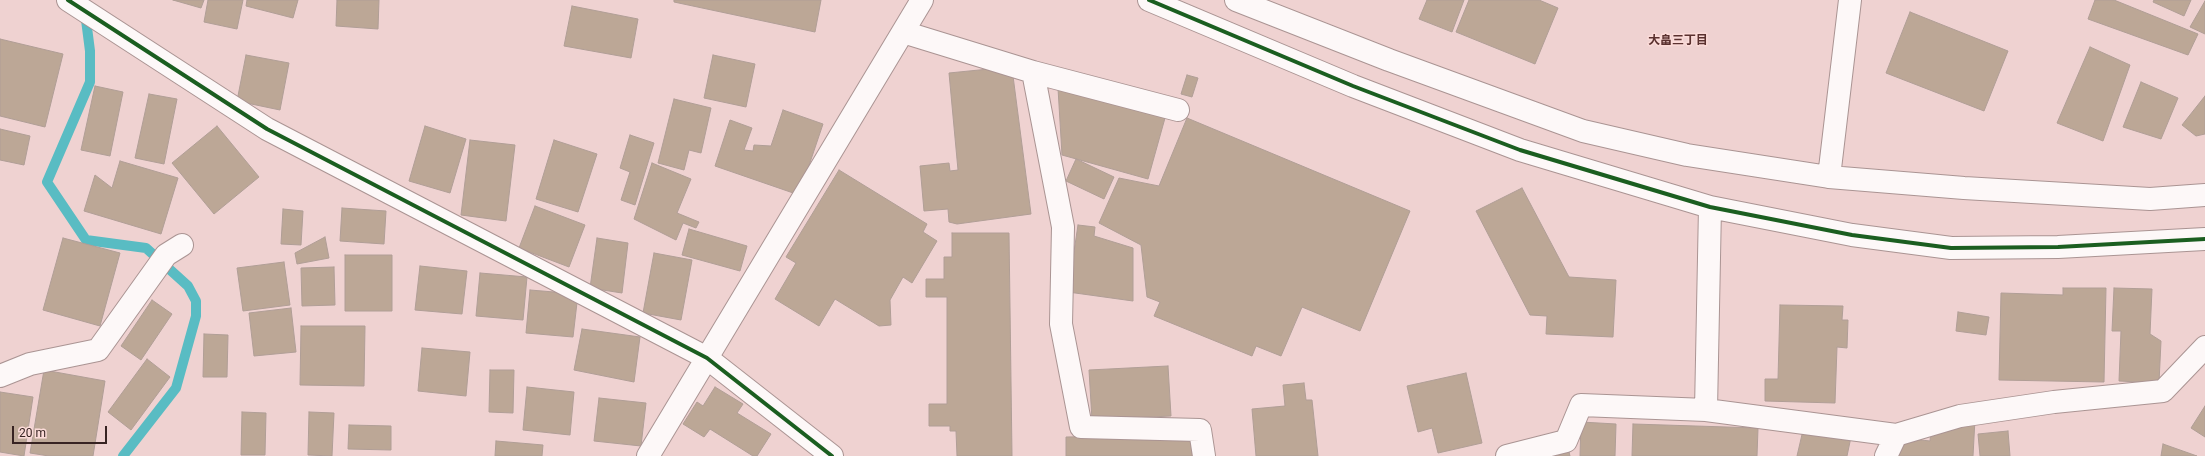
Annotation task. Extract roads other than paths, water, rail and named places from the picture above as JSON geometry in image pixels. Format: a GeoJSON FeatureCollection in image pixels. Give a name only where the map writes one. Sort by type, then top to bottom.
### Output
{"type":"FeatureCollection","features":[{"type":"Feature","properties":{"kind":"street"},"geometry":{"type":"LineString","coordinates":[[68,0],[268,128],[707,358],[832,456]]}},
{"type":"Feature","properties":{"kind":"street"},"geometry":{"type":"LineString","coordinates":[[648,456],[922,0]]}},
{"type":"Feature","properties":{"kind":"street"},"geometry":{"type":"LineString","coordinates":[[1149,0],[1353,86],[1520,150],[1710,207],[1844,233],[1951,248],[2058,247],[2205,239]]}},
{"type":"Feature","properties":{"kind":"street"},"geometry":{"type":"LineString","coordinates":[[1236,0],[1389,60],[1583,131],[1687,155],[1829,177],[1964,188],[2150,199],[2205,195]]}},
{"type":"Feature","properties":{"kind":"street"},"geometry":{"type":"LineString","coordinates":[[1829,177],[1850,0]]}},
{"type":"Feature","properties":{"kind":"street"},"geometry":{"type":"LineString","coordinates":[[903,32],[1034,72],[1178,110]]}},
{"type":"Feature","properties":{"kind":"street"},"geometry":{"type":"LineString","coordinates":[[1034,72],[1062,227],[1062,324],[1081,427],[1200,430],[1204,456]]}},
{"type":"Feature","properties":{"kind":"street"},"geometry":{"type":"LineString","coordinates":[[1706,410],[1710,207]]}},
{"type":"Feature","properties":{"kind":"street"},"geometry":{"type":"LineString","coordinates":[[0,376],[30,364],[98,350],[166,255],[182,245]]}},
{"type":"Feature","properties":{"kind":"street"},"geometry":{"type":"LineString","coordinates":[[1507,456],[1566,441],[1581,405],[1706,410],[1896,435],[1960,416],[2054,402],[2163,391],[2205,347]]}},
{"type":"Feature","properties":{"kind":"street"},"geometry":{"type":"LineString","coordinates":[[1886,456],[1896,435]]}},
{"type":"Feature","properties":{"kind":"waterway"},"geometry":{"type":"LineString","coordinates":[[85,12],[90,51],[90,82],[47,182],[86,240],[146,248],[188,286],[196,301],[196,316],[176,388],[123,456]]}},
{"type":"Feature","properties":{"kind":"district","name":"大畠三丁目"},"geometry":{"type":"Point","coordinates":[1678,41]}}]}
